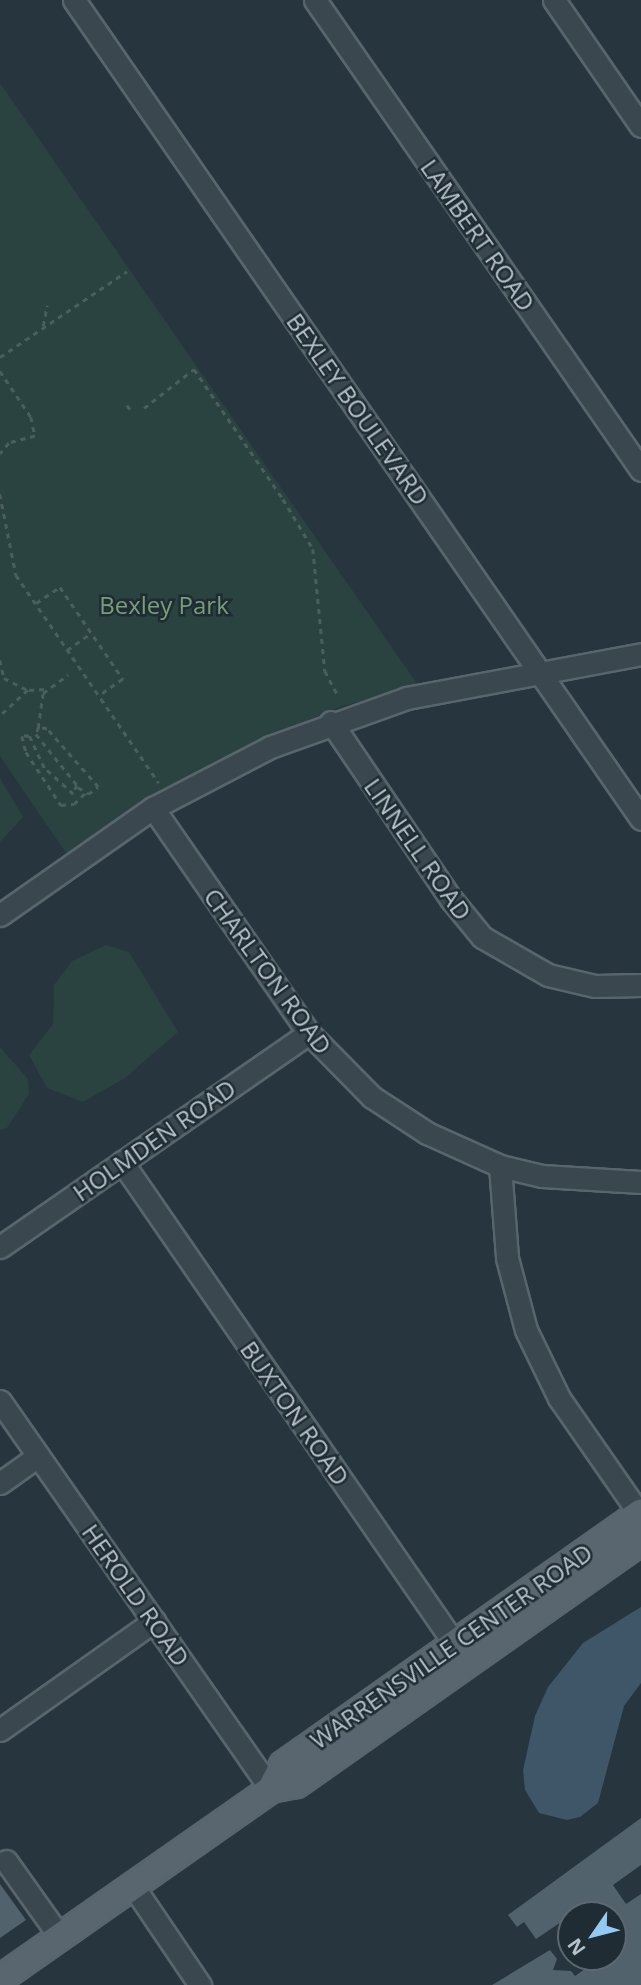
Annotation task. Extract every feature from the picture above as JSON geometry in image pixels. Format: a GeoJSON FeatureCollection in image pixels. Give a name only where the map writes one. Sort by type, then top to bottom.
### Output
{"type":"FeatureCollection","features":[{"type":"Feature","properties":{"kind":"main road","name":"WARRENSVILLE CENTER ROAD"},"geometry":{"type":"LineString","coordinates":[[0,1979],[271,1789],[298,1784],[640,1514]]}},
{"type":"Feature","properties":{"kind":"main road","name":"WARRENSVILLE CENTER ROAD"},"geometry":{"type":"LineString","coordinates":[[462,1653],[641,1541]]}},
{"type":"Feature","properties":{"kind":"street","name":"BEXLEY BOULEVARD"},"geometry":{"type":"LineString","coordinates":[[75,0],[641,819]]}},
{"type":"Feature","properties":{"kind":"street","name":"LAMBERT ROAD"},"geometry":{"type":"LineString","coordinates":[[315,0],[641,470]]}},
{"type":"Feature","properties":{"kind":"street"},"geometry":{"type":"LineString","coordinates":[[554,0],[641,126]]}},
{"type":"Feature","properties":{"kind":"street"},"geometry":{"type":"LineString","coordinates":[[0,915],[153,808],[270,747],[331,722],[407,698],[641,654]]}},
{"type":"Feature","properties":{"kind":"street","name":"LINNELL ROAD"},"geometry":{"type":"LineString","coordinates":[[331,722],[451,899],[482,937],[548,975],[595,986],[641,985]]}},
{"type":"Feature","properties":{"kind":"street","name":"CHARLTON ROAD"},"geometry":{"type":"LineString","coordinates":[[153,808],[309,1033],[348,1076],[389,1109],[476,1158],[500,1166],[542,1177],[641,1182]]}},
{"type":"Feature","properties":{"kind":"street","name":"HOLMDEN ROAD"},"geometry":{"type":"LineString","coordinates":[[0,1247],[309,1033]]}},
{"type":"Feature","properties":{"kind":"street","name":"BUXTON ROAD"},"geometry":{"type":"LineString","coordinates":[[122,1162],[462,1653]]}},
{"type":"Feature","properties":{"kind":"street"},"geometry":{"type":"LineString","coordinates":[[500,1166],[508,1258],[526,1329],[559,1398],[640,1514]]}},
{"type":"Feature","properties":{"kind":"street","name":"HEROLD ROAD"},"geometry":{"type":"LineString","coordinates":[[0,1401],[271,1789]]}},
{"type":"Feature","properties":{"kind":"street"},"geometry":{"type":"LineString","coordinates":[[0,1483],[38,1456]]}},
{"type":"Feature","properties":{"kind":"street"},"geometry":{"type":"LineString","coordinates":[[0,1730],[154,1621]]}},
{"type":"Feature","properties":{"kind":"street"},"geometry":{"type":"LineString","coordinates":[[6,1861],[60,1937]]}},
{"type":"Feature","properties":{"kind":"street"},"geometry":{"type":"LineString","coordinates":[[133,1886],[200,1985]]}},
{"type":"Feature","properties":{"kind":"path"},"geometry":{"type":"LineString","coordinates":[[0,357],[127,271]]}},
{"type":"Feature","properties":{"kind":"path"},"geometry":{"type":"LineString","coordinates":[[43,328],[47,305]]}},
{"type":"Feature","properties":{"kind":"path"},"geometry":{"type":"LineString","coordinates":[[65,313],[69,319]]}},
{"type":"Feature","properties":{"kind":"path"},"geometry":{"type":"LineString","coordinates":[[144,408],[194,369],[283,499],[313,549],[325,671],[339,697]]}},
{"type":"Feature","properties":{"kind":"path"},"geometry":{"type":"LineString","coordinates":[[0,371],[31,417],[35,436],[9,443],[0,454]]}},
{"type":"Feature","properties":{"kind":"path"},"geometry":{"type":"LineString","coordinates":[[127,405],[132,412]]}},
{"type":"Feature","properties":{"kind":"path"},"geometry":{"type":"LineString","coordinates":[[0,494],[16,575],[159,783]]}},
{"type":"Feature","properties":{"kind":"path"},"geometry":{"type":"LineString","coordinates":[[36,603],[60,587],[92,633],[123,680],[99,696]]}},
{"type":"Feature","properties":{"kind":"path"},"geometry":{"type":"LineString","coordinates":[[67,650],[92,633]]}},
{"type":"Feature","properties":{"kind":"path"},"geometry":{"type":"LineString","coordinates":[[0,660],[4,678],[28,690],[46,689],[68,675]]}},
{"type":"Feature","properties":{"kind":"path"},"geometry":{"type":"LineString","coordinates":[[46,689],[38,729],[45,748],[85,793]]}},
{"type":"Feature","properties":{"kind":"path"},"geometry":{"type":"LineString","coordinates":[[0,716],[28,690]]}},
{"type":"Feature","properties":{"kind":"path"},"geometry":{"type":"LineString","coordinates":[[38,729],[47,729],[97,782],[97,791],[85,793],[74,804],[61,805],[26,752],[22,736],[29,736],[40,762],[68,793],[78,787]]}},
{"type":"Feature","properties":{"kind":"green space","name":"Bexley Park"},"geometry":{"type":"Polygon","coordinates":[[[0,83],[418,685],[340,707],[255,743],[166,789],[68,856],[0,756],[0,83]]]}},
{"type":"Feature","properties":{"kind":"green space"},"geometry":{"type":"Polygon","coordinates":[[[0,778],[23,817],[0,842],[0,778]]]}},
{"type":"Feature","properties":{"kind":"green space"},"geometry":{"type":"Polygon","coordinates":[[[106,945],[129,952],[178,1032],[125,1078],[83,1102],[47,1088],[29,1055],[53,1024],[54,985],[72,961],[106,945]]]}},
{"type":"Feature","properties":{"kind":"green space"},"geometry":{"type":"Polygon","coordinates":[[[0,1047],[28,1079],[29,1094],[7,1128],[0,1130],[0,1047]]]}},
{"type":"Feature","properties":{"kind":"water"},"geometry":{"type":"Polygon","coordinates":[[[641,1607],[641,1683],[624,1706],[598,1803],[580,1817],[567,1820],[539,1813],[525,1790],[523,1770],[535,1716],[548,1687],[583,1643],[641,1607]]]}},
{"type":"Feature","properties":{"kind":"building"},"geometry":{"type":"Polygon","coordinates":[[[641,1818],[641,1865],[613,1885],[624,1901],[557,1901],[557,1925],[536,1939],[524,1922],[517,1927],[508,1915],[641,1818]]]}},
{"type":"Feature","properties":{"kind":"building"},"geometry":{"type":"Polygon","coordinates":[[[0,1884],[26,1920],[0,1938],[0,1884]]]}},
{"type":"Feature","properties":{"kind":"building"},"geometry":{"type":"Polygon","coordinates":[[[641,1894],[641,1985],[492,1985],[550,1950],[557,1959],[553,1970],[571,1971],[575,1976],[582,1971],[627,1971],[627,1903],[641,1894]]]}}]}
